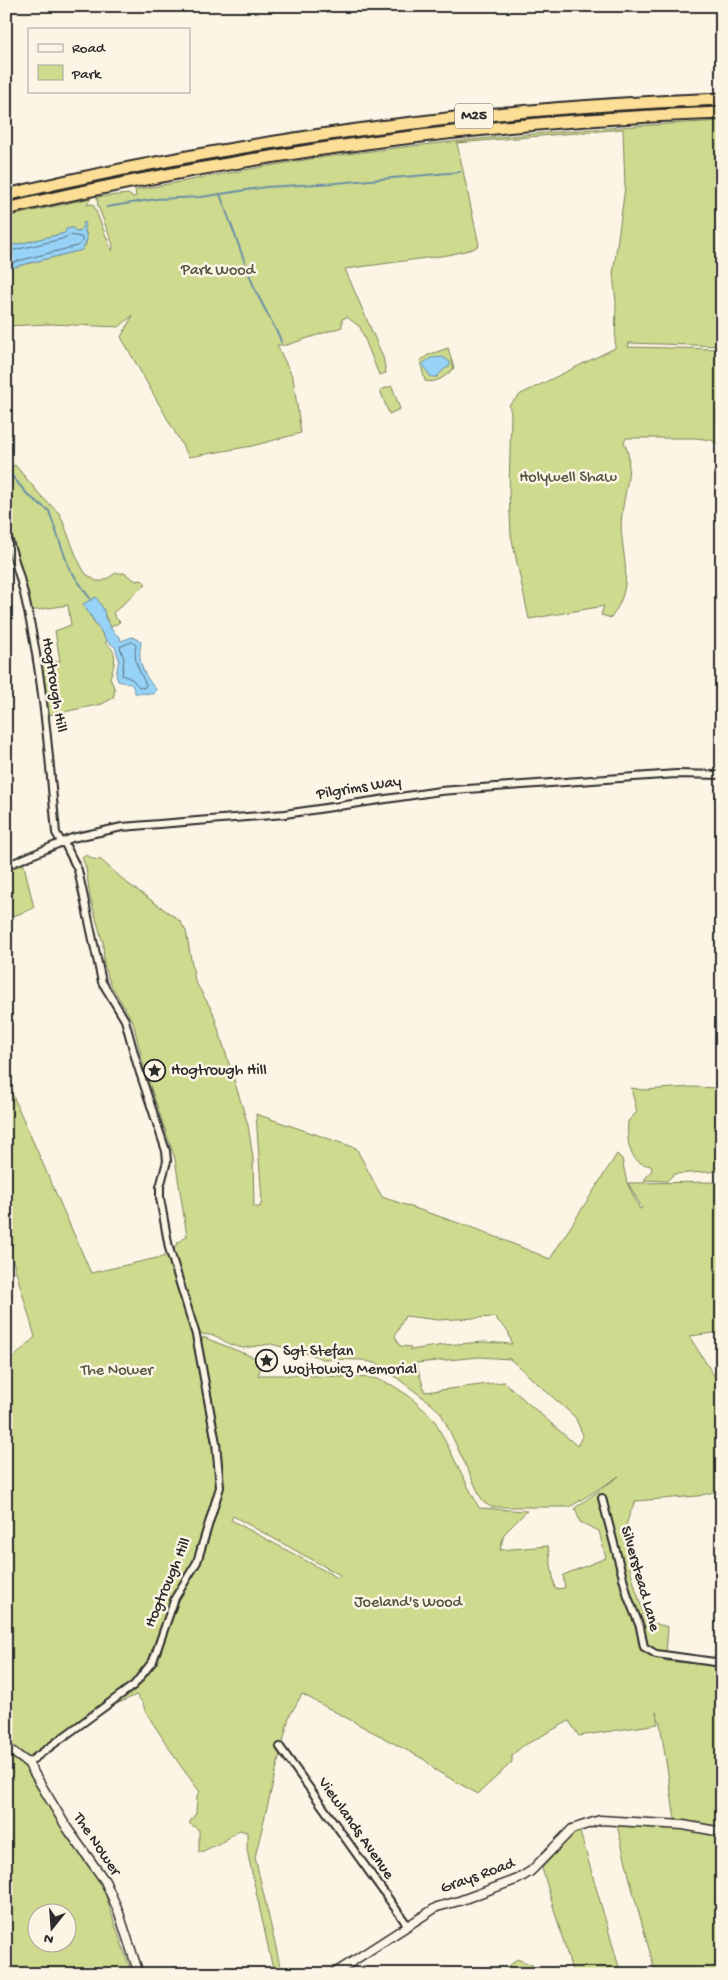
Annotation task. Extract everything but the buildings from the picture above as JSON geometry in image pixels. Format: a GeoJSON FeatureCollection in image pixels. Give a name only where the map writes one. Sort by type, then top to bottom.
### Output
{"type":"FeatureCollection","features":[{"type":"Feature","properties":{"kind":"highway","name":"M25"},"geometry":{"type":"LineString","coordinates":[[6,195],[179,158],[380,127],[561,108],[722,99]]}},
{"type":"Feature","properties":{"kind":"highway","name":"M25"},"geometry":{"type":"LineString","coordinates":[[6,209],[172,174],[366,143],[541,124],[722,114]]}},
{"type":"Feature","properties":{"kind":"street","name":"Hogtrough Hill"},"geometry":{"type":"LineString","coordinates":[[6,532],[25,599],[37,665],[48,741],[56,832],[78,870],[102,982],[124,1020],[166,1151],[167,1161],[160,1187],[160,1198],[169,1248],[196,1335],[216,1443],[220,1487],[197,1562],[175,1598],[153,1661],[134,1685],[28,1763]]}},
{"type":"Feature","properties":{"kind":"street","name":"Pilgrims Way"},"geometry":{"type":"LineString","coordinates":[[6,866],[86,834],[122,827],[285,814],[440,791],[676,774],[722,775]]}},
{"type":"Feature","properties":{"kind":"street","name":"Silverstead Lane"},"geometry":{"type":"LineString","coordinates":[[602,1498],[628,1597],[640,1628],[644,1647],[656,1654],[722,1662]]}},
{"type":"Feature","properties":{"kind":"street","name":"Viewlands Avenue"},"geometry":{"type":"LineString","coordinates":[[280,1746],[408,1926]]}},
{"type":"Feature","properties":{"kind":"street","name":"The Nower"},"geometry":{"type":"LineString","coordinates":[[6,1747],[28,1763],[68,1828],[105,1881],[118,1910],[139,1974]]}},
{"type":"Feature","properties":{"kind":"street","name":"Grays Road"},"geometry":{"type":"LineString","coordinates":[[333,1974],[437,1907],[518,1880],[531,1871],[572,1828],[600,1820],[682,1825],[722,1832]]}},
{"type":"Feature","properties":{"kind":"green space"},"geometry":{"type":"Polygon","coordinates":[[[722,121],[722,346],[629,343],[628,347],[722,349],[722,399],[716,418],[722,428],[722,447],[711,440],[696,438],[626,438],[624,443],[629,459],[629,468],[621,524],[626,574],[621,600],[611,618],[601,615],[604,606],[529,619],[511,535],[509,492],[511,413],[509,405],[521,394],[615,348],[616,302],[613,274],[625,188],[623,129],[457,143],[479,245],[473,249],[448,255],[345,269],[383,357],[386,373],[379,375],[360,327],[347,317],[342,319],[342,327],[287,345],[277,345],[293,378],[301,433],[252,446],[189,457],[121,337],[133,315],[119,327],[50,324],[6,326],[6,269],[78,251],[84,247],[87,238],[84,227],[76,232],[73,228],[66,229],[66,233],[6,247],[6,217],[91,198],[87,205],[93,204],[112,251],[113,245],[98,206],[97,197],[128,194],[133,197],[136,196],[135,190],[310,159],[361,152],[619,127],[722,121]]]}},
{"type":"Feature","properties":{"kind":"green space"},"geometry":{"type":"Polygon","coordinates":[[[448,348],[454,368],[437,380],[425,381],[420,361],[428,355],[448,348]]]}},
{"type":"Feature","properties":{"kind":"green space"},"geometry":{"type":"Polygon","coordinates":[[[392,386],[400,409],[389,414],[380,390],[392,386]]]}},
{"type":"Feature","properties":{"kind":"green space"},"geometry":{"type":"Polygon","coordinates":[[[15,465],[42,497],[60,514],[77,558],[85,573],[96,581],[103,581],[116,573],[124,573],[136,581],[142,580],[146,584],[113,613],[120,622],[111,627],[96,598],[87,611],[107,641],[105,643],[113,650],[115,659],[110,678],[115,690],[113,698],[102,704],[49,715],[42,664],[60,661],[55,631],[71,625],[68,605],[30,611],[6,521],[6,470],[15,465]]]}},
{"type":"Feature","properties":{"kind":"green space","name":"Joeland's Wood"},"geometry":{"type":"Polygon","coordinates":[[[87,855],[93,859],[101,860],[127,883],[179,920],[186,931],[195,981],[213,1012],[248,1125],[253,1158],[254,1207],[260,1207],[262,1201],[256,1114],[356,1148],[382,1197],[479,1230],[550,1259],[617,1154],[622,1159],[627,1183],[640,1209],[642,1208],[628,1183],[722,1182],[722,1332],[689,1336],[722,1388],[722,1478],[715,1479],[722,1480],[722,1490],[698,1496],[636,1501],[626,1525],[625,1543],[629,1566],[646,1621],[668,1627],[666,1653],[646,1646],[637,1624],[642,1648],[666,1661],[722,1666],[722,1827],[675,1819],[660,1723],[656,1712],[658,1724],[579,1736],[569,1721],[523,1746],[512,1755],[512,1762],[478,1794],[435,1770],[425,1760],[302,1694],[289,1717],[255,1857],[282,1974],[274,1974],[247,1850],[247,1832],[239,1830],[224,1841],[199,1853],[199,1830],[189,1823],[196,1813],[197,1796],[200,1792],[145,1711],[143,1703],[136,1695],[106,1709],[135,1690],[155,1663],[178,1601],[198,1567],[223,1490],[220,1442],[201,1343],[203,1337],[263,1361],[258,1375],[374,1378],[392,1385],[409,1396],[434,1419],[479,1508],[527,1511],[504,1534],[500,1550],[548,1546],[555,1589],[565,1588],[563,1575],[606,1558],[599,1531],[580,1522],[575,1508],[619,1476],[570,1507],[491,1507],[483,1502],[441,1413],[378,1364],[362,1360],[322,1359],[271,1344],[243,1348],[231,1345],[216,1336],[202,1334],[198,1331],[173,1252],[177,1243],[187,1236],[175,1159],[144,1068],[133,1022],[110,983],[104,964],[103,943],[90,897],[86,868],[82,857],[87,855]],[[405,1316],[395,1336],[400,1346],[411,1347],[410,1350],[484,1342],[512,1344],[508,1331],[494,1317],[438,1320],[405,1316]],[[479,1357],[416,1363],[425,1392],[504,1382],[577,1446],[583,1435],[575,1417],[510,1359],[479,1357]],[[233,1516],[231,1520],[338,1578],[340,1575],[233,1516]]]}},
{"type":"Feature","properties":{"kind":"green space"},"geometry":{"type":"Polygon","coordinates":[[[23,861],[34,908],[6,919],[6,869],[23,861]]]}},
{"type":"Feature","properties":{"kind":"green space","name":"The Nower"},"geometry":{"type":"Polygon","coordinates":[[[6,1080],[91,1273],[170,1255],[193,1336],[212,1445],[216,1486],[194,1559],[172,1596],[149,1659],[131,1683],[29,1760],[6,1742],[6,1365],[35,1337],[6,1237],[6,1080]]]}},
{"type":"Feature","properties":{"kind":"green space"},"geometry":{"type":"Polygon","coordinates":[[[692,1087],[722,1088],[722,1171],[674,1174],[667,1181],[644,1180],[652,1170],[651,1166],[640,1163],[635,1158],[629,1143],[628,1121],[637,1112],[631,1088],[643,1090],[692,1087]]]}},
{"type":"Feature","properties":{"kind":"green space"},"geometry":{"type":"Polygon","coordinates":[[[6,1749],[24,1762],[103,1887],[132,1974],[6,1974],[6,1749]]]}},
{"type":"Feature","properties":{"kind":"green space"},"geometry":{"type":"Polygon","coordinates":[[[617,1825],[688,1829],[722,1835],[722,1974],[656,1974],[617,1825]]]}},
{"type":"Feature","properties":{"kind":"green space"},"geometry":{"type":"Polygon","coordinates":[[[580,1832],[621,1974],[573,1974],[542,1868],[573,1834],[580,1832]]]}},
{"type":"Feature","properties":{"kind":"green space"},"geometry":{"type":"Polygon","coordinates":[[[517,1959],[532,1965],[536,1974],[500,1974],[517,1959]]]}},
{"type":"Feature","properties":{"kind":"water"},"geometry":{"type":"Polygon","coordinates":[[[84,222],[86,223],[84,227],[87,240],[82,250],[6,269],[6,247],[65,233],[66,229],[73,228],[76,232],[80,232],[84,222]]]}},
{"type":"Feature","properties":{"kind":"water"},"geometry":{"type":"Polygon","coordinates":[[[443,357],[450,362],[450,366],[437,377],[431,377],[422,364],[431,358],[443,357]]]}},
{"type":"Feature","properties":{"kind":"water"},"geometry":{"type":"Polygon","coordinates":[[[96,597],[104,610],[105,618],[121,641],[132,637],[141,641],[140,661],[145,674],[156,689],[154,694],[135,693],[131,684],[118,681],[116,675],[119,659],[115,647],[107,641],[83,604],[96,597]]]}},
{"type":"Feature","properties":{"kind":"waterway"},"geometry":{"type":"LineString","coordinates":[[107,207],[156,199],[201,197],[266,187],[460,172]]}},
{"type":"Feature","properties":{"kind":"waterway"},"geometry":{"type":"LineString","coordinates":[[220,194],[255,290],[281,342]]}},
{"type":"Feature","properties":{"kind":"waterway"},"geometry":{"type":"LineString","coordinates":[[6,469],[28,495],[49,511],[69,568],[91,600]]}},
{"type":"Feature","properties":{"kind":"place","name":"Hogtrough Hill"},"geometry":{"type":"Point","coordinates":[155,1071]}},
{"type":"Feature","properties":{"kind":"place","name":"Sgt Stefan Wojtowicz Memorial"},"geometry":{"type":"Point","coordinates":[267,1361]}},
{"type":"Feature","properties":{"kind":"park label","name":"Park Wood"},"geometry":{"type":"Point","coordinates":[218,271]}},
{"type":"Feature","properties":{"kind":"park label","name":"Holywell Shaw"},"geometry":{"type":"Point","coordinates":[568,478]}}]}
